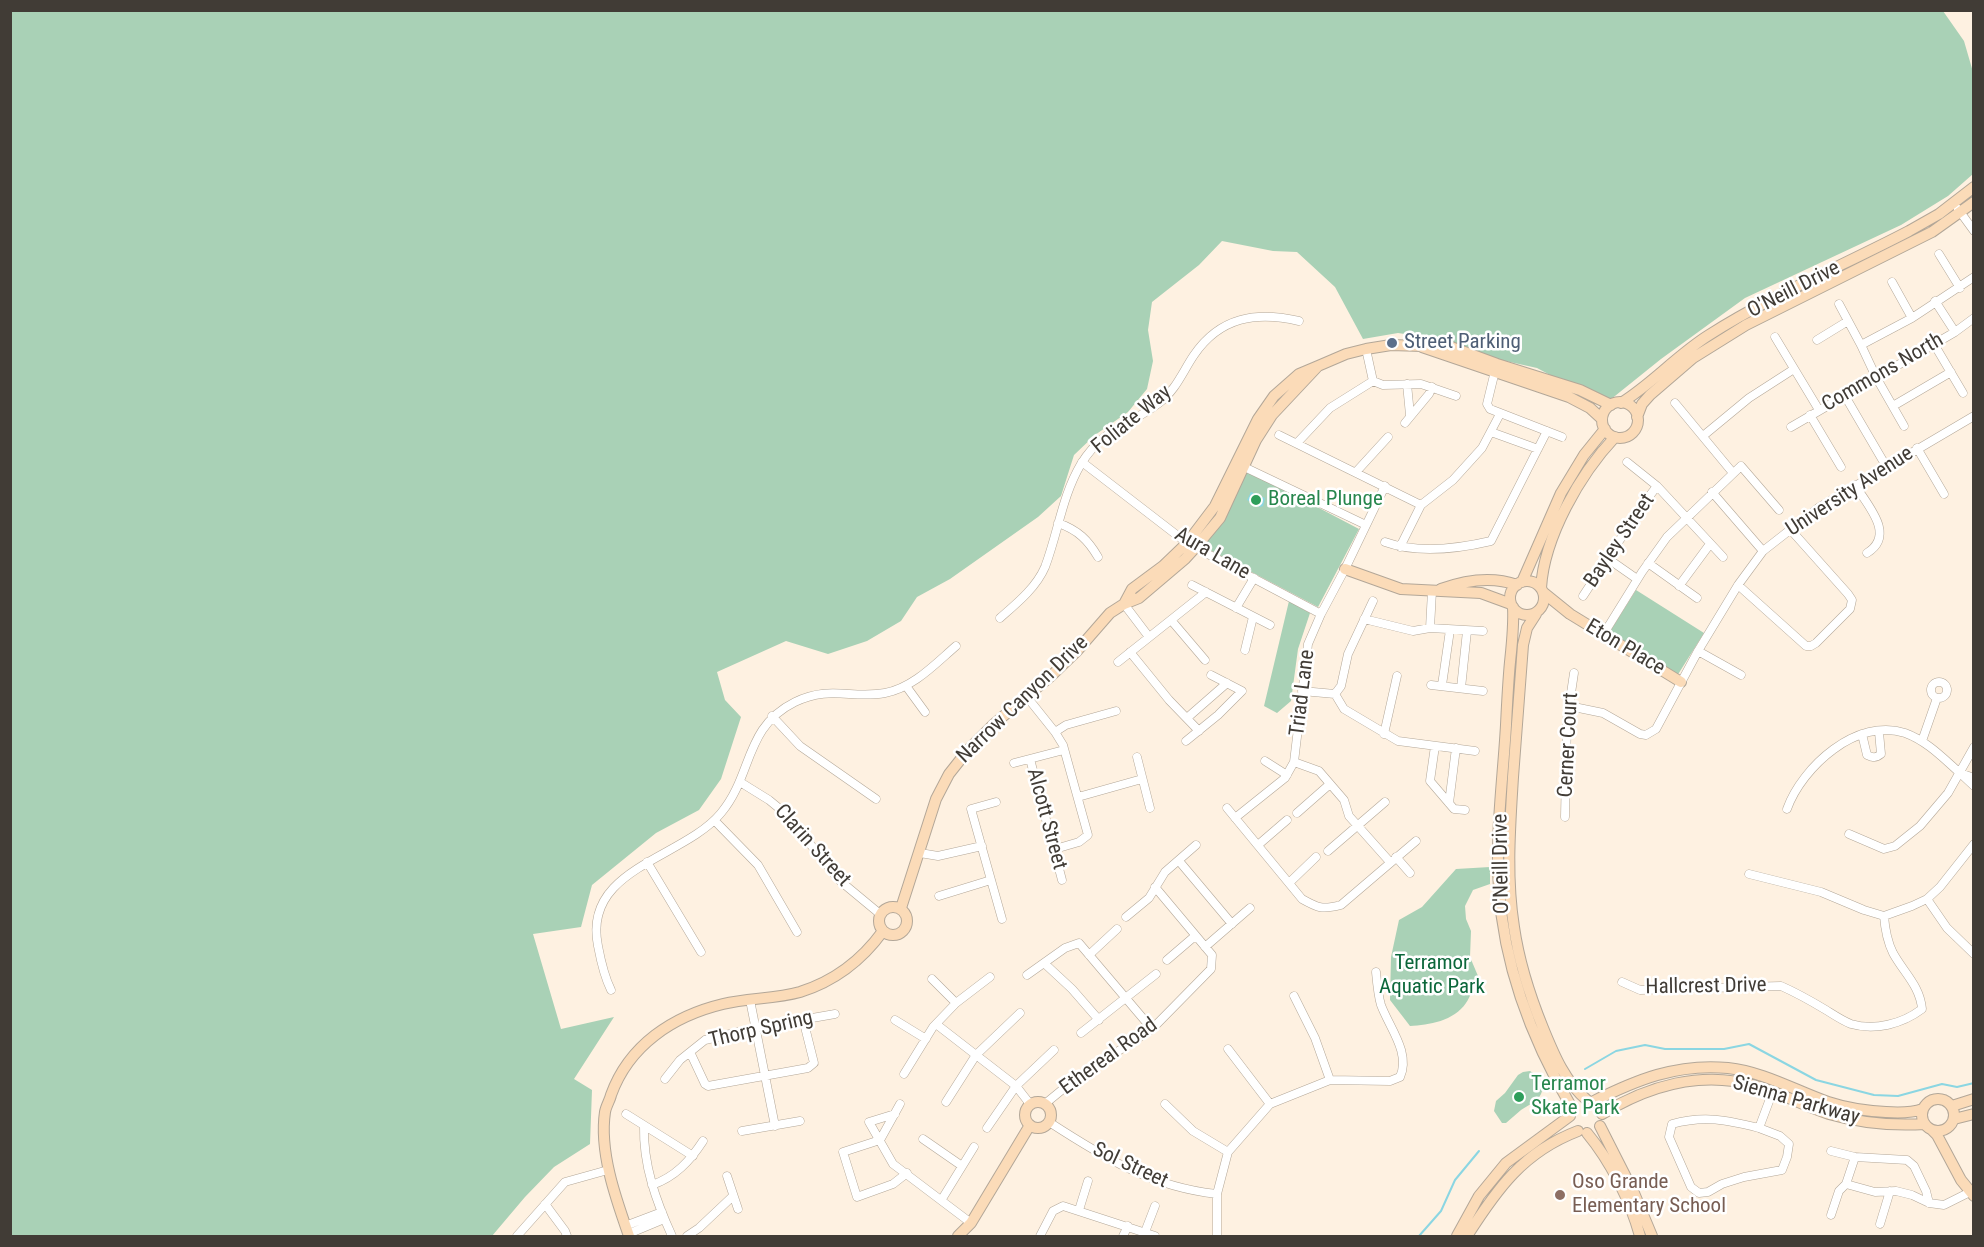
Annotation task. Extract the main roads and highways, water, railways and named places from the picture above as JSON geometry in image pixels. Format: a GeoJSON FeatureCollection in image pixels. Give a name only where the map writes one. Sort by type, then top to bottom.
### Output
{"type":"FeatureCollection","features":[{"type":"Feature","properties":{"kind":"main road","name":"O'Neill Drive"},"geometry":{"type":"LineString","coordinates":[[1652,1236],[1596,1105],[1576,1091],[1552,1051],[1534,1006],[1514,929],[1509,867],[1523,645],[1527,628],[1539,610],[1543,590],[1542,571],[1548,549],[1569,502],[1588,471],[1615,437],[1627,437],[1636,429],[1637,417],[1642,404],[1693,358],[1746,324],[1932,232],[1957,208],[1974,187]]}},
{"type":"Feature","properties":{"kind":"main road","name":"O'Neill Drive"},"geometry":{"type":"LineString","coordinates":[[1640,1236],[1612,1170],[1582,1132],[1572,1125],[1571,1112],[1525,1010],[1505,939],[1499,889],[1500,823],[1514,625],[1511,594],[1519,584],[1561,493],[1603,424],[1606,409],[1638,392],[1682,354],[1723,326],[1910,231],[1974,202]]}},
{"type":"Feature","properties":{"kind":"main road","name":"Narrow Canyon Drive"},"geometry":{"type":"LineString","coordinates":[[884,931],[897,935],[905,930],[908,921],[901,908],[936,799],[949,774],[968,750],[994,724],[1076,652],[1110,613],[1139,598],[1185,559],[1191,546],[1220,518],[1258,419],[1274,396],[1299,374],[1346,354],[1366,349],[1391,345],[1422,346],[1580,390],[1616,404]]}},
{"type":"Feature","properties":{"kind":"main road","name":"Narrow Canyon Drive"},"geometry":{"type":"LineString","coordinates":[[1496,368],[1575,399],[1590,408],[1603,424]]}},
{"type":"Feature","properties":{"kind":"main road"},"geometry":{"type":"LineString","coordinates":[[1616,404],[1631,407],[1637,417]]}},
{"type":"Feature","properties":{"kind":"main road"},"geometry":{"type":"LineString","coordinates":[[1603,424],[1615,437]]}},
{"type":"Feature","properties":{"kind":"main road"},"geometry":{"type":"LineString","coordinates":[[1345,569],[1401,589],[1481,593],[1512,605],[1518,613],[1524,616],[1539,610]]}},
{"type":"Feature","properties":{"kind":"main road"},"geometry":{"type":"LineString","coordinates":[[1435,591],[1483,579],[1519,584],[1532,582],[1543,590]]}},
{"type":"Feature","properties":{"kind":"main road","name":"Eton Place"},"geometry":{"type":"LineString","coordinates":[[1543,590],[1570,614],[1681,682]]}},
{"type":"Feature","properties":{"kind":"main road","name":"Eton Place"},"geometry":{"type":"LineString","coordinates":[[1539,610],[1570,614]]}},
{"type":"Feature","properties":{"kind":"main road"},"geometry":{"type":"LineString","coordinates":[[627,1232],[608,1170],[605,1112],[618,1076],[643,1044],[686,1015],[724,1004],[799,992],[825,981],[850,967],[869,951],[884,931],[879,923],[880,914],[892,906],[901,908]]}},
{"type":"Feature","properties":{"kind":"main road","name":"Sienna Parkway"},"geometry":{"type":"LineString","coordinates":[[1590,1101],[1645,1077],[1675,1069],[1707,1067],[1730,1068],[1765,1076],[1828,1102],[1879,1112],[1908,1113],[1923,1109],[1929,1101],[1939,1098],[1952,1106],[1974,1099]]}},
{"type":"Feature","properties":{"kind":"main road","name":"Sienna Parkway"},"geometry":{"type":"LineString","coordinates":[[1601,1120],[1649,1090],[1713,1079],[1754,1085],[1842,1117],[1928,1127],[1941,1131],[1952,1123],[1974,1114]]}},
{"type":"Feature","properties":{"kind":"main road"},"geometry":{"type":"LineString","coordinates":[[1775,1092],[1784,1088],[1823,1103],[1828,1102]]}},
{"type":"Feature","properties":{"kind":"main road","name":"Ethereal Road"},"geometry":{"type":"LineString","coordinates":[[1038,1101],[1046,1104],[1051,1114],[1049,1122],[1038,1128],[1030,1125],[1025,1115],[1030,1104],[1038,1101]]}},
{"type":"Feature","properties":{"kind":"main road"},"geometry":{"type":"LineString","coordinates":[[1457,1236],[1479,1196],[1506,1163],[1571,1112],[1579,1102],[1590,1101]]}},
{"type":"Feature","properties":{"kind":"main road"},"geometry":{"type":"LineString","coordinates":[[1950,1158],[1948,1134],[1952,1123],[1952,1106]]}},
{"type":"Feature","properties":{"kind":"main road"},"geometry":{"type":"LineString","coordinates":[[1923,1109],[1922,1119],[1937,1136],[1961,1180],[1972,1194]]}},
{"type":"Feature","properties":{"kind":"main road"},"geometry":{"type":"LineString","coordinates":[[1467,1236],[1500,1186],[1512,1174],[1544,1148],[1582,1132],[1601,1120]]}},
{"type":"Feature","properties":{"kind":"main road"},"geometry":{"type":"LineString","coordinates":[[960,1235],[971,1223],[1030,1125]]}},
{"type":"Feature","properties":{"kind":"water","name":"Boreal Plunge"},"geometry":{"type":"Polygon","coordinates":[[[1251,492],[1265,498],[1263,506],[1260,507],[1247,500],[1251,492]]]}},
{"type":"Feature","properties":{"kind":"waterway"},"geometry":{"type":"LineString","coordinates":[[1585,1069],[1616,1051],[1645,1045],[1665,1049],[1724,1049],[1749,1044],[1816,1080],[1874,1095],[1898,1096],[1942,1084],[1957,1087],[1974,1083]]}},
{"type":"Feature","properties":{"kind":"waterway"},"geometry":{"type":"LineString","coordinates":[[1419,1236],[1441,1211],[1455,1180],[1479,1151]]}},
{"type":"Feature","properties":{"kind":"place","name":"Street Parking"},"geometry":{"type":"Point","coordinates":[1392,343]}},
{"type":"Feature","properties":{"kind":"place","name":"Boreal Plunge"},"geometry":{"type":"Point","coordinates":[1256,500]}},
{"type":"Feature","properties":{"kind":"place","name":"Terramor Skate Park"},"geometry":{"type":"Point","coordinates":[1519,1097]}},
{"type":"Feature","properties":{"kind":"place","name":"Oso Grande Elementary School"},"geometry":{"type":"Point","coordinates":[1560,1195]}},
{"type":"Feature","properties":{"kind":"park label","name":"Terramor Aquatic Park"},"geometry":{"type":"Point","coordinates":[1432,976]}}]}
